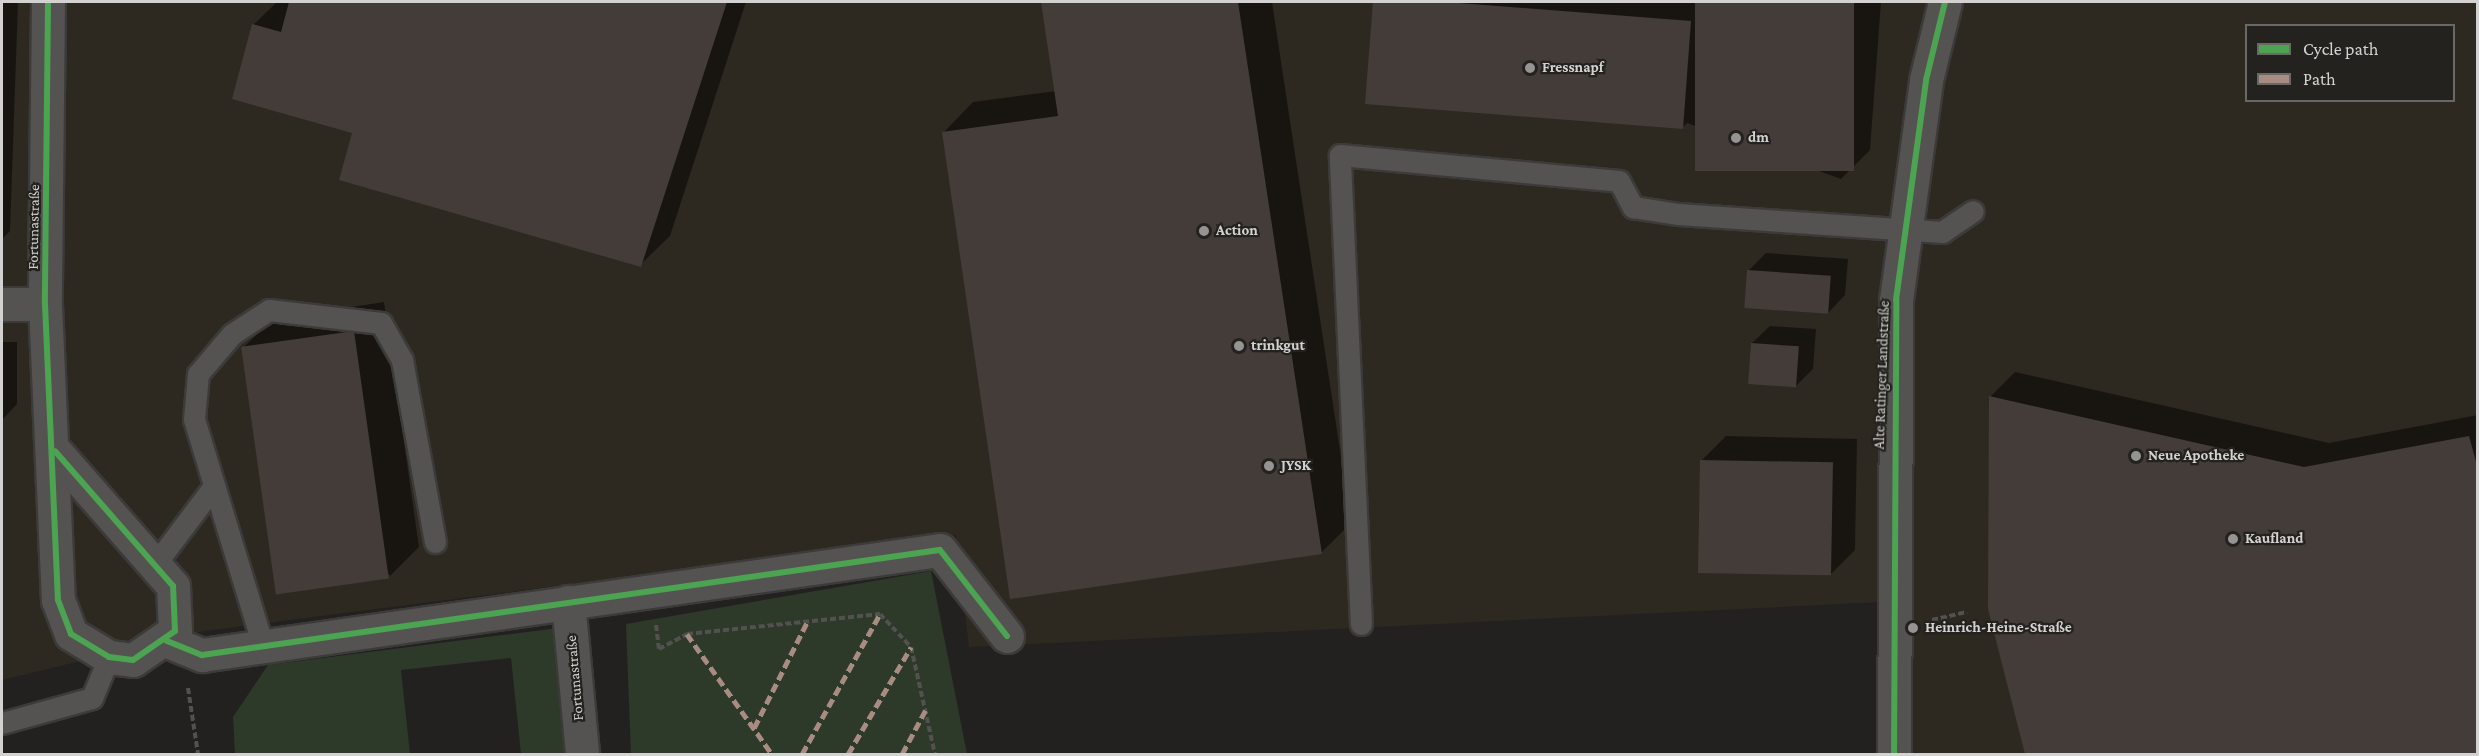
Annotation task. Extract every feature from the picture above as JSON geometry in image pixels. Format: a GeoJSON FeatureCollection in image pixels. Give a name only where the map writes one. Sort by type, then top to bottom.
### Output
{"type":"FeatureCollection","features":[{"type":"Feature","properties":{"kind":"street","name":"Fortunastraße"},"geometry":{"type":"LineString","coordinates":[[48,2],[45,304],[55,452],[52,545],[58,600],[71,634],[109,657]]}},
{"type":"Feature","properties":{"kind":"street","name":"Alte Ratinger Landstraße"},"geometry":{"type":"LineString","coordinates":[[1894,754],[1892,395],[1904,232],[1926,81],[1945,2]]}},
{"type":"Feature","properties":{"kind":"street"},"geometry":{"type":"LineString","coordinates":[[2,304],[45,304]]}},
{"type":"Feature","properties":{"kind":"street"},"geometry":{"type":"LineString","coordinates":[[55,452],[156,563],[174,595],[175,631],[167,641],[133,660],[109,657]]}},
{"type":"Feature","properties":{"kind":"street"},"geometry":{"type":"LineString","coordinates":[[167,641],[202,655],[940,550],[1007,636]]}},
{"type":"Feature","properties":{"kind":"street","name":"Fortunastraße"},"geometry":{"type":"LineString","coordinates":[[568,602],[582,754]]}},
{"type":"Feature","properties":{"kind":"lane"},"geometry":{"type":"LineString","coordinates":[[1361,624],[1340,155],[1619,181],[1633,207],[1677,214],[1904,232],[1942,232],[1973,211]]}},
{"type":"Feature","properties":{"kind":"lane"},"geometry":{"type":"LineString","coordinates":[[263,646],[194,418],[198,374],[232,334],[269,310],[381,323],[402,360],[435,542]]}},
{"type":"Feature","properties":{"kind":"lane"},"geometry":{"type":"LineString","coordinates":[[156,563],[214,486]]}},
{"type":"Feature","properties":{"kind":"lane"},"geometry":{"type":"LineString","coordinates":[[2,723],[92,698],[109,657]]}},
{"type":"Feature","properties":{"kind":"path"},"geometry":{"type":"LineString","coordinates":[[1932,626],[1932,617],[1967,612]]}},
{"type":"Feature","properties":{"kind":"path"},"geometry":{"type":"LineString","coordinates":[[655,616],[659,649],[687,634],[880,614],[910,647],[935,754]]}},
{"type":"Feature","properties":{"kind":"path"},"geometry":{"type":"LineString","coordinates":[[167,641],[193,700],[198,754]]}},
{"type":"Feature","properties":{"kind":"shaded area"},"geometry":{"type":"Polygon","coordinates":[[[2,2],[2477,2],[2477,754],[1906,754],[1900,601],[969,647],[956,535],[204,631],[2,680],[2,2]]]}},
{"type":"Feature","properties":{"kind":"green space"},"geometry":{"type":"Polygon","coordinates":[[[931,571],[967,754],[631,754],[626,624],[931,571]]]}},
{"type":"Feature","properties":{"kind":"green space"},"geometry":{"type":"Polygon","coordinates":[[[558,628],[573,754],[521,754],[511,658],[401,670],[410,754],[235,754],[233,717],[268,665],[558,628]]]}},
{"type":"Feature","properties":{"kind":"building"},"geometry":{"type":"Polygon","coordinates":[[[289,2],[727,2],[641,267],[339,180],[352,133],[232,99],[252,24],[281,32],[289,2]]]}},
{"type":"Feature","properties":{"kind":"building"},"geometry":{"type":"Polygon","coordinates":[[[1041,2],[1238,2],[1322,554],[1010,599],[942,132],[1058,116],[1041,2]]]}},
{"type":"Feature","properties":{"kind":"building"},"geometry":{"type":"Polygon","coordinates":[[[1373,2],[1446,2],[1691,21],[1683,129],[1365,104],[1373,2]]]}},
{"type":"Feature","properties":{"kind":"building"},"geometry":{"type":"Polygon","coordinates":[[[1695,2],[1854,2],[1854,171],[1695,171],[1695,2]]]}},
{"type":"Feature","properties":{"kind":"building"},"geometry":{"type":"Polygon","coordinates":[[[1747,270],[1831,276],[1828,314],[1744,308],[1747,270]]]}},
{"type":"Feature","properties":{"kind":"building"},"geometry":{"type":"Polygon","coordinates":[[[354,331],[389,579],[276,594],[241,347],[354,331]]]}},
{"type":"Feature","properties":{"kind":"building"},"geometry":{"type":"Polygon","coordinates":[[[1751,343],[1799,346],[1796,387],[1748,384],[1751,343]]]}},
{"type":"Feature","properties":{"kind":"building","name":"Kaufland"},"geometry":{"type":"Polygon","coordinates":[[[1989,396],[2304,467],[2469,436],[2478,469],[2478,754],[2025,754],[1988,609],[1989,396]]]}},
{"type":"Feature","properties":{"kind":"building"},"geometry":{"type":"Polygon","coordinates":[[[1700,460],[1833,462],[1831,575],[1698,573],[1700,460]]]}},
{"type":"Feature","properties":{"kind":"marked path"},"geometry":{"type":"LineString","coordinates":[[802,754],[880,614]]}},
{"type":"Feature","properties":{"kind":"marked path"},"geometry":{"type":"LineString","coordinates":[[754,728],[808,620]]}},
{"type":"Feature","properties":{"kind":"marked path"},"geometry":{"type":"LineString","coordinates":[[687,634],[772,754]]}},
{"type":"Feature","properties":{"kind":"marked path"},"geometry":{"type":"LineString","coordinates":[[848,754],[911,647]]}},
{"type":"Feature","properties":{"kind":"marked path"},"geometry":{"type":"LineString","coordinates":[[902,754],[926,709]]}},
{"type":"Feature","properties":{"kind":"cycle path"},"geometry":{"type":"LineString","coordinates":[[48,2],[45,304],[58,600],[71,634],[109,657],[133,660],[175,631],[173,586],[55,451]]}},
{"type":"Feature","properties":{"kind":"cycle path"},"geometry":{"type":"LineString","coordinates":[[1894,754],[1896,300],[1926,80],[1945,2]]}},
{"type":"Feature","properties":{"kind":"cycle path"},"geometry":{"type":"LineString","coordinates":[[167,641],[202,655],[940,550],[1007,636]]}},
{"type":"Feature","properties":{"kind":"place","name":"Fressnapf"},"geometry":{"type":"Point","coordinates":[1530,68]}},
{"type":"Feature","properties":{"kind":"place","name":"dm"},"geometry":{"type":"Point","coordinates":[1736,138]}},
{"type":"Feature","properties":{"kind":"place","name":"Action"},"geometry":{"type":"Point","coordinates":[1204,231]}},
{"type":"Feature","properties":{"kind":"place","name":"trinkgut"},"geometry":{"type":"Point","coordinates":[1239,346]}},
{"type":"Feature","properties":{"kind":"place","name":"Neue Apotheke"},"geometry":{"type":"Point","coordinates":[2136,456]}},
{"type":"Feature","properties":{"kind":"place","name":"JYSK"},"geometry":{"type":"Point","coordinates":[1269,466]}},
{"type":"Feature","properties":{"kind":"place","name":"Kaufland"},"geometry":{"type":"Point","coordinates":[2233,539]}},
{"type":"Feature","properties":{"kind":"place","name":"Heinrich-Heine-Straße"},"geometry":{"type":"Point","coordinates":[1913,628]}}]}
